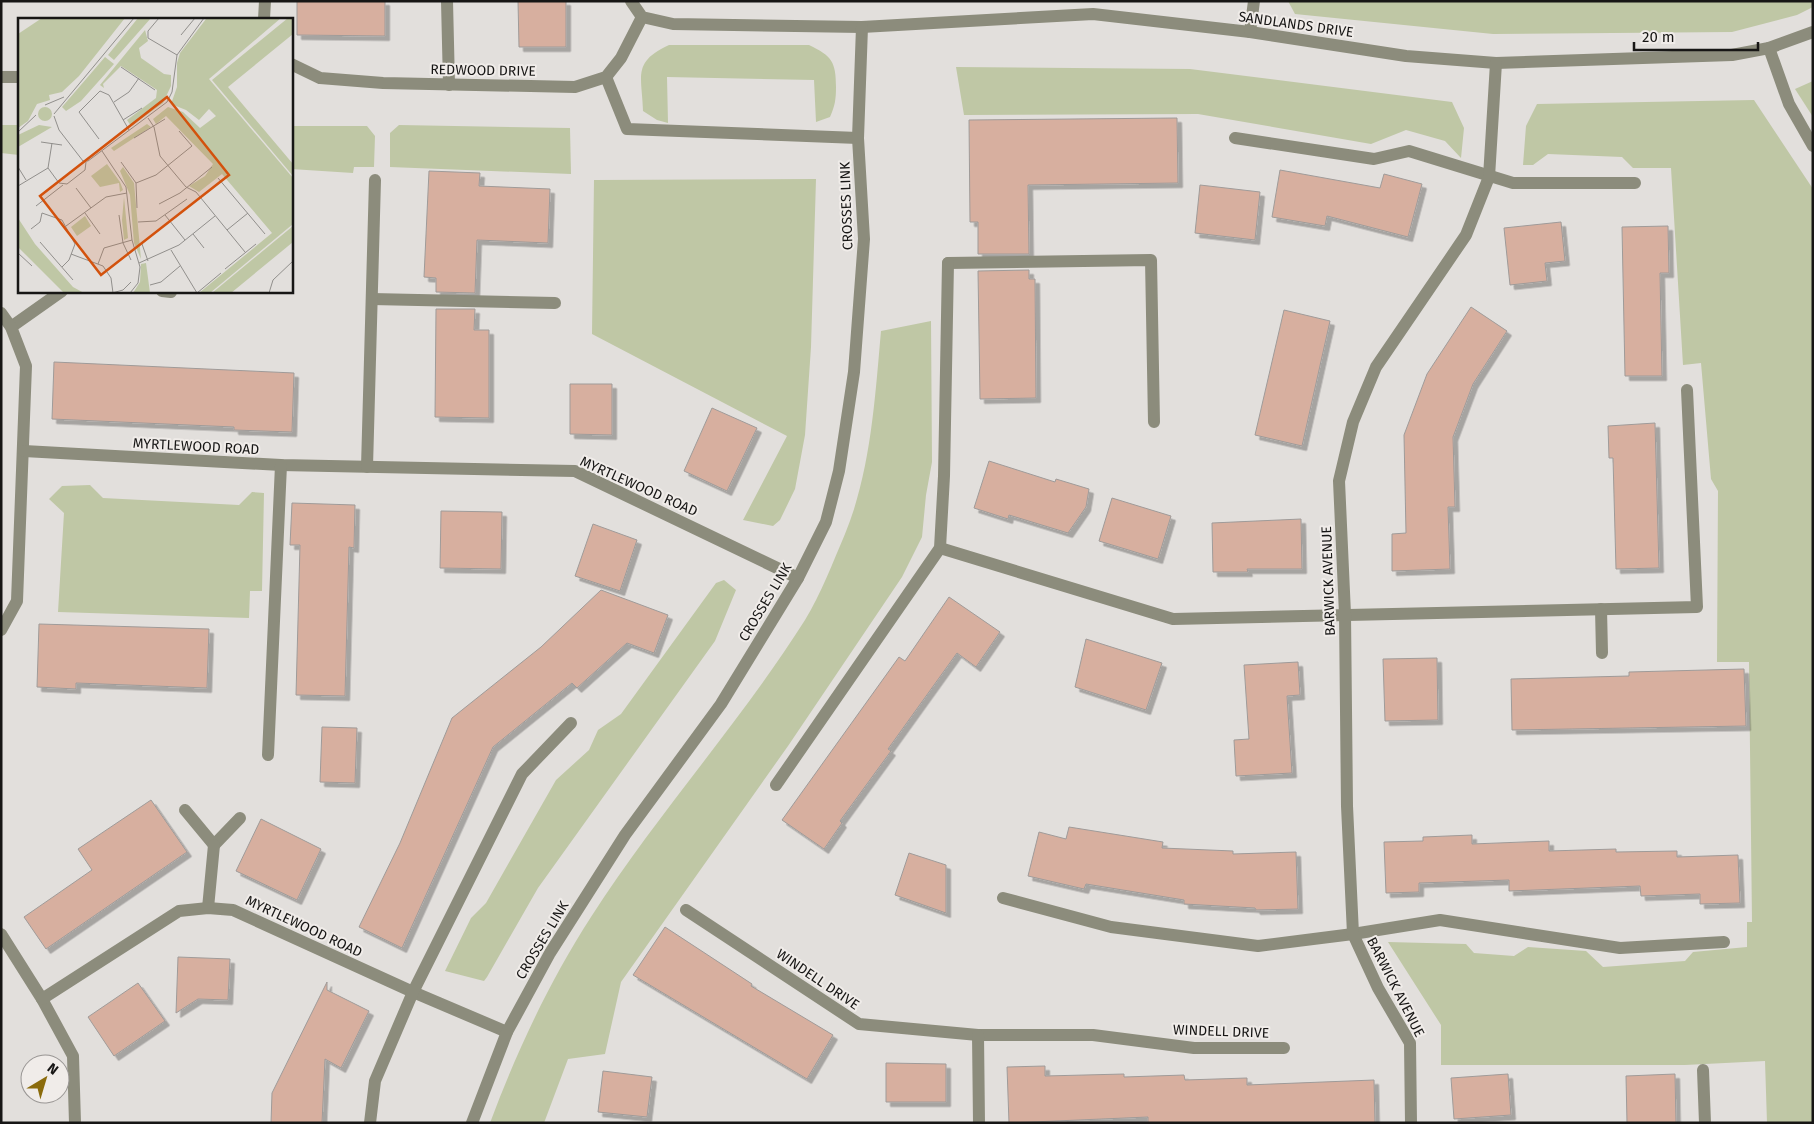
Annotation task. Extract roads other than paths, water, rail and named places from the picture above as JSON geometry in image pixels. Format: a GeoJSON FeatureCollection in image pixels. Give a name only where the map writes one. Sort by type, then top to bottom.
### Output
{"type":"FeatureCollection","features":[{"type":"Feature","properties":{"kind":"street"},"geometry":{"type":"LineString","coordinates":[[264,18],[265,1]]}},
{"type":"Feature","properties":{"kind":"street"},"geometry":{"type":"LineString","coordinates":[[447,1],[450,85]]}},
{"type":"Feature","properties":{"kind":"street"},"geometry":{"type":"LineString","coordinates":[[631,1],[642,17],[621,58],[606,77],[628,129],[858,138]]}},
{"type":"Feature","properties":{"kind":"street"},"geometry":{"type":"LineString","coordinates":[[1250,32],[1254,1]]}},
{"type":"Feature","properties":{"kind":"street","name":"SANDLANDS DRIVE"},"geometry":{"type":"LineString","coordinates":[[642,17],[673,24],[862,27],[1093,14],[1250,32],[1406,56],[1496,63],[1732,55],[1769,48],[1813,32]]}},
{"type":"Feature","properties":{"kind":"street","name":"CROSSES LINK"},"geometry":{"type":"LineString","coordinates":[[472,1123],[507,1032],[550,953],[625,835],[721,704],[798,578],[826,522],[840,471],[854,372],[864,239],[858,138],[862,27]]}},
{"type":"Feature","properties":{"kind":"street"},"geometry":{"type":"LineString","coordinates":[[1769,48],[1789,104],[1813,146]]}},
{"type":"Feature","properties":{"kind":"street","name":"BARWICK AVENUE"},"geometry":{"type":"LineString","coordinates":[[1412,1123],[1410,1043],[1378,988],[1353,934],[1347,806],[1345,614],[1340,480],[1353,422],[1376,367],[1466,234],[1489,178],[1496,63]]}},
{"type":"Feature","properties":{"kind":"street","name":"REDWOOD DRIVE"},"geometry":{"type":"LineString","coordinates":[[292,64],[320,78],[450,85],[575,87],[606,77]]}},
{"type":"Feature","properties":{"kind":"street"},"geometry":{"type":"LineString","coordinates":[[1,77],[18,77]]}},
{"type":"Feature","properties":{"kind":"street"},"geometry":{"type":"LineString","coordinates":[[1235,138],[1374,159],[1409,151],[1489,178],[1513,183],[1635,183]]}},
{"type":"Feature","properties":{"kind":"street"},"geometry":{"type":"LineString","coordinates":[[367,467],[375,180]]}},
{"type":"Feature","properties":{"kind":"street"},"geometry":{"type":"LineString","coordinates":[[776,786],[940,548],[944,476],[948,263],[1151,260],[1154,422]]}},
{"type":"Feature","properties":{"kind":"street"},"geometry":{"type":"LineString","coordinates":[[11,327],[61,292]]}},
{"type":"Feature","properties":{"kind":"street"},"geometry":{"type":"LineString","coordinates":[[372,299],[555,304]]}},
{"type":"Feature","properties":{"kind":"street"},"geometry":{"type":"LineString","coordinates":[[1,313],[11,327],[26,366],[17,601],[1,630]]}},
{"type":"Feature","properties":{"kind":"street"},"geometry":{"type":"LineString","coordinates":[[940,548],[1173,619],[1696,607],[1687,390]]}},
{"type":"Feature","properties":{"kind":"street","name":"MYRTLEWOOD ROAD"},"geometry":{"type":"LineString","coordinates":[[24,451],[281,465],[575,471],[798,578]]}},
{"type":"Feature","properties":{"kind":"street"},"geometry":{"type":"LineString","coordinates":[[268,755],[281,465]]}},
{"type":"Feature","properties":{"kind":"street"},"geometry":{"type":"LineString","coordinates":[[1601,609],[1602,653]]}},
{"type":"Feature","properties":{"kind":"street"},"geometry":{"type":"LineString","coordinates":[[370,1123],[375,1081],[413,992],[522,774],[571,723]]}},
{"type":"Feature","properties":{"kind":"street"},"geometry":{"type":"LineString","coordinates":[[185,810],[214,845]]}},
{"type":"Feature","properties":{"kind":"street"},"geometry":{"type":"LineString","coordinates":[[208,908],[214,845],[240,818]]}},
{"type":"Feature","properties":{"kind":"street"},"geometry":{"type":"LineString","coordinates":[[1003,898],[1111,928],[1258,946],[1353,934],[1440,920],[1620,948],[1724,942]]}},
{"type":"Feature","properties":{"kind":"street","name":"MYRTLEWOOD ROAD"},"geometry":{"type":"LineString","coordinates":[[42,999],[179,911],[208,908],[233,910],[413,992],[507,1032]]}},
{"type":"Feature","properties":{"kind":"street","name":"WINDELL DRIVE"},"geometry":{"type":"LineString","coordinates":[[686,910],[859,1024],[978,1035],[1093,1035],[1194,1048],[1284,1048]]}},
{"type":"Feature","properties":{"kind":"street"},"geometry":{"type":"LineString","coordinates":[[1,934],[42,999],[73,1056],[76,1116]]}},
{"type":"Feature","properties":{"kind":"street"},"geometry":{"type":"LineString","coordinates":[[978,1035],[979,1123]]}},
{"type":"Feature","properties":{"kind":"street"},"geometry":{"type":"LineString","coordinates":[[1703,1070],[1705,1123]]}}]}
